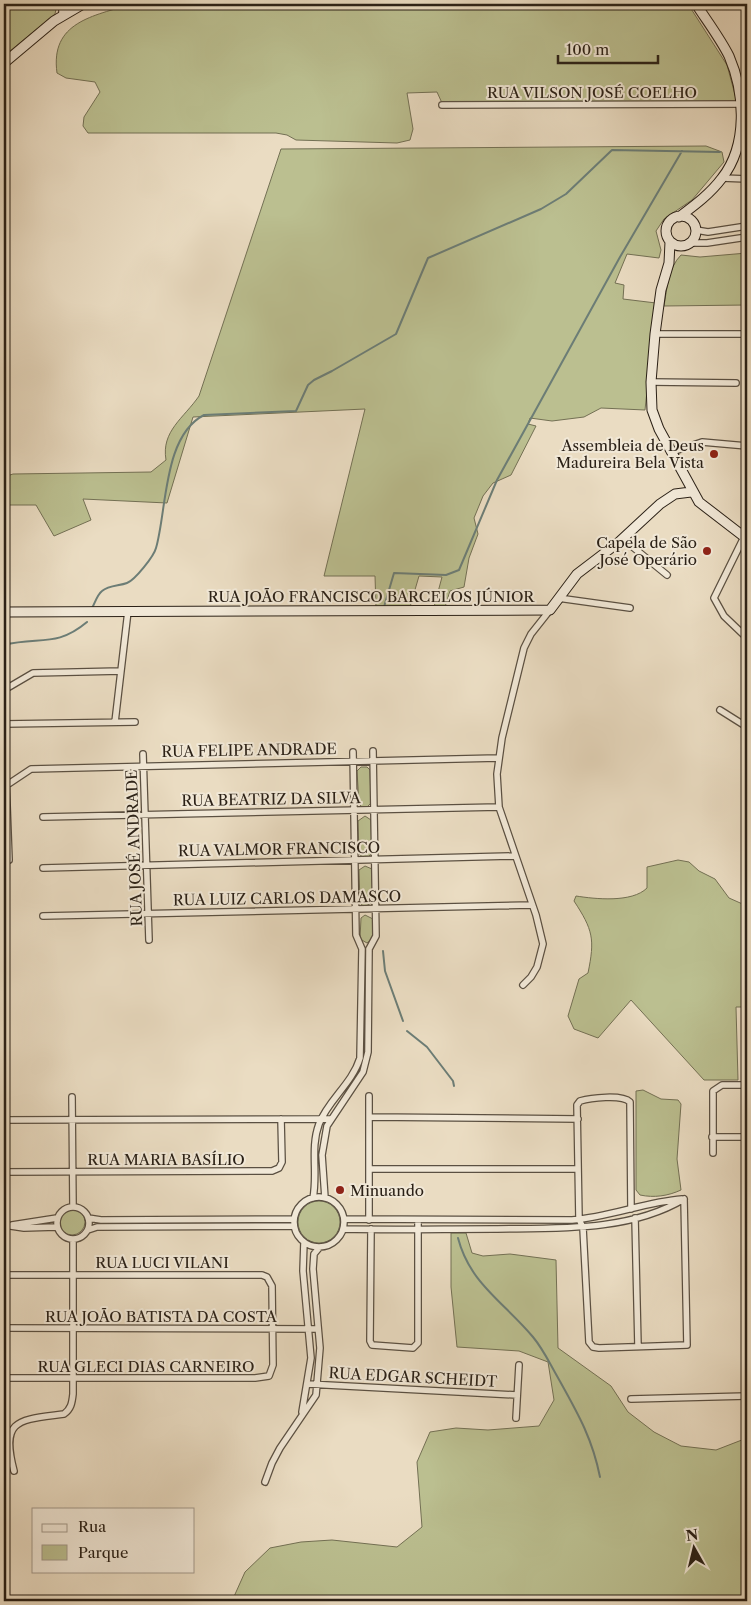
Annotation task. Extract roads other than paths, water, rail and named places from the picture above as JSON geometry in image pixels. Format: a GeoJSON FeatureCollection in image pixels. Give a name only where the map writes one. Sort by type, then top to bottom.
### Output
{"type":"FeatureCollection","features":[{"type":"Feature","properties":{"kind":"street"},"geometry":{"type":"LineString","coordinates":[[62,4],[62,14]]}},
{"type":"Feature","properties":{"kind":"street"},"geometry":{"type":"LineString","coordinates":[[4,63],[62,14],[83,4]]}},
{"type":"Feature","properties":{"kind":"street"},"geometry":{"type":"LineString","coordinates":[[696,4],[729,58],[742,104],[737,144],[730,166],[722,178],[700,202],[679,217],[671,220],[666,227],[666,235],[670,242],[669,262],[661,290],[651,382],[654,416],[691,492],[699,502],[745,538],[714,598],[724,616],[747,637]]}},
{"type":"Feature","properties":{"kind":"street","name":"RUA VILSON JOSÉ COELHO"},"geometry":{"type":"LineString","coordinates":[[442,105],[742,104]]}},
{"type":"Feature","properties":{"kind":"street"},"geometry":{"type":"LineString","coordinates":[[737,144],[747,144]]}},
{"type":"Feature","properties":{"kind":"street"},"geometry":{"type":"LineString","coordinates":[[722,178],[747,179]]}},
{"type":"Feature","properties":{"kind":"street"},"geometry":{"type":"LineString","coordinates":[[669,262],[687,244],[700,202]]}},
{"type":"Feature","properties":{"kind":"street"},"geometry":{"type":"LineString","coordinates":[[679,217],[687,218],[694,226],[708,232],[747,226]]}},
{"type":"Feature","properties":{"kind":"street"},"geometry":{"type":"LineString","coordinates":[[670,242],[687,244],[707,243],[747,237]]}},
{"type":"Feature","properties":{"kind":"street"},"geometry":{"type":"LineString","coordinates":[[655,334],[747,334]]}},
{"type":"Feature","properties":{"kind":"street"},"geometry":{"type":"LineString","coordinates":[[651,382],[736,383]]}},
{"type":"Feature","properties":{"kind":"street"},"geometry":{"type":"LineString","coordinates":[[672,452],[702,442],[747,446]]}},
{"type":"Feature","properties":{"kind":"street","name":"RUA JOÃO FRANCISCO BARCELOS JÚNIOR"},"geometry":{"type":"LineString","coordinates":[[4,612],[550,610],[577,574],[623,538],[665,499],[675,494],[691,492]]}},
{"type":"Feature","properties":{"kind":"street"},"geometry":{"type":"LineString","coordinates":[[623,538],[667,575]]}},
{"type":"Feature","properties":{"kind":"street"},"geometry":{"type":"LineString","coordinates":[[558,598],[630,608]]}},
{"type":"Feature","properties":{"kind":"street"},"geometry":{"type":"LineString","coordinates":[[523,985],[531,978],[537,967],[543,944],[499,807],[498,758],[524,648],[531,634],[550,610]]}},
{"type":"Feature","properties":{"kind":"street"},"geometry":{"type":"LineString","coordinates":[[115,722],[128,611]]}},
{"type":"Feature","properties":{"kind":"street"},"geometry":{"type":"LineString","coordinates":[[4,690],[33,673],[121,671]]}},
{"type":"Feature","properties":{"kind":"street"},"geometry":{"type":"LineString","coordinates":[[720,710],[747,727]]}},
{"type":"Feature","properties":{"kind":"street"},"geometry":{"type":"LineString","coordinates":[[9,860],[6,838],[4,724],[135,722]]}},
{"type":"Feature","properties":{"kind":"street"},"geometry":{"type":"LineString","coordinates":[[326,1198],[322,1155],[325,1134],[330,1119],[357,1082],[366,1063],[369,949],[376,936],[373,751]]}},
{"type":"Feature","properties":{"kind":"street"},"geometry":{"type":"LineString","coordinates":[[313,1198],[314,1144],[321,1119],[354,1074],[360,1058],[362,949],[356,935],[353,752]]}},
{"type":"Feature","properties":{"kind":"street","name":"RUA JOSÉ ANDRADE"},"geometry":{"type":"LineString","coordinates":[[143,754],[149,940]]}},
{"type":"Feature","properties":{"kind":"street","name":"RUA FELIPE ANDRADE"},"geometry":{"type":"LineString","coordinates":[[5,788],[24,772],[31,769],[498,758]]}},
{"type":"Feature","properties":{"kind":"street","name":"RUA BEATRIZ DA SILVA"},"geometry":{"type":"LineString","coordinates":[[43,817],[499,807]]}},
{"type":"Feature","properties":{"kind":"street","name":"RUA VALMOR FRANCISCO"},"geometry":{"type":"LineString","coordinates":[[43,868],[514,856]]}},
{"type":"Feature","properties":{"kind":"street","name":"RUA LUIZ CARLOS DAMASCO"},"geometry":{"type":"LineString","coordinates":[[42,916],[532,905]]}},
{"type":"Feature","properties":{"kind":"street"},"geometry":{"type":"LineString","coordinates":[[362,949],[369,949]]}},
{"type":"Feature","properties":{"kind":"street"},"geometry":{"type":"LineString","coordinates":[[713,1153],[713,1091],[722,1085],[746,1085],[745,1049],[747,1041]]}},
{"type":"Feature","properties":{"kind":"street"},"geometry":{"type":"LineString","coordinates":[[369,1096],[369,1220]]}},
{"type":"Feature","properties":{"kind":"street"},"geometry":{"type":"LineString","coordinates":[[72,1097],[73,1207]]}},
{"type":"Feature","properties":{"kind":"street"},"geometry":{"type":"LineString","coordinates":[[630,1209],[631,1105],[628,1099],[592,1098],[580,1101],[577,1106],[579,1220],[583,1228],[588,1339],[593,1347],[687,1345],[684,1199]]}},
{"type":"Feature","properties":{"kind":"street"},"geometry":{"type":"LineString","coordinates":[[369,1117],[578,1119]]}},
{"type":"Feature","properties":{"kind":"street","name":"RUA MARIA BASÍLIO"},"geometry":{"type":"LineString","coordinates":[[4,1172],[276,1170],[282,1162],[281,1119]]}},
{"type":"Feature","properties":{"kind":"street"},"geometry":{"type":"LineString","coordinates":[[4,1120],[330,1119]]}},
{"type":"Feature","properties":{"kind":"street"},"geometry":{"type":"LineString","coordinates":[[712,1137],[747,1137]]}},
{"type":"Feature","properties":{"kind":"street"},"geometry":{"type":"LineString","coordinates":[[369,1170],[578,1169]]}},
{"type":"Feature","properties":{"kind":"street"},"geometry":{"type":"LineString","coordinates":[[294,1223],[302,1204],[313,1198],[326,1198],[339,1206],[345,1219],[344,1229],[332,1245],[319,1248],[304,1242]]}},
{"type":"Feature","properties":{"kind":"street"},"geometry":{"type":"LineString","coordinates":[[345,1219],[579,1220],[667,1200],[684,1199]]}},
{"type":"Feature","properties":{"kind":"street"},"geometry":{"type":"LineString","coordinates":[[344,1229],[583,1228],[635,1218],[670,1207],[684,1199]]}},
{"type":"Feature","properties":{"kind":"street"},"geometry":{"type":"LineString","coordinates":[[88,1230],[88,1218],[82,1210],[73,1207],[63,1210],[57,1218],[56,1227],[62,1236],[73,1240],[82,1237],[88,1230],[97,1227],[294,1223]]}},
{"type":"Feature","properties":{"kind":"street"},"geometry":{"type":"LineString","coordinates":[[4,1225],[57,1218]]}},
{"type":"Feature","properties":{"kind":"street"},"geometry":{"type":"LineString","coordinates":[[88,1218],[101,1220],[294,1223]]}},
{"type":"Feature","properties":{"kind":"street"},"geometry":{"type":"LineString","coordinates":[[635,1218],[638,1346]]}},
{"type":"Feature","properties":{"kind":"street"},"geometry":{"type":"LineString","coordinates":[[371,1229],[369,1336],[372,1346],[405,1349],[416,1346],[418,1220]]}},
{"type":"Feature","properties":{"kind":"street"},"geometry":{"type":"LineString","coordinates":[[294,1223],[304,1242],[303,1271],[311,1358],[302,1414]]}},
{"type":"Feature","properties":{"kind":"street"},"geometry":{"type":"LineString","coordinates":[[11,1225],[24,1228],[56,1227]]}},
{"type":"Feature","properties":{"kind":"street"},"geometry":{"type":"LineString","coordinates":[[14,1471],[6,1440],[9,1428],[16,1423],[64,1414],[69,1410],[73,1394],[73,1240]]}},
{"type":"Feature","properties":{"kind":"street"},"geometry":{"type":"LineString","coordinates":[[265,1482],[272,1463],[302,1414],[314,1400],[318,1385],[320,1357],[312,1269],[314,1254],[319,1248]]}},
{"type":"Feature","properties":{"kind":"street","name":"RUA LUCI VILANI"},"geometry":{"type":"LineString","coordinates":[[4,1275],[262,1275],[267,1277],[272,1286],[273,1329]]}},
{"type":"Feature","properties":{"kind":"street","name":"RUA JOÃO BATISTA DA COSTA"},"geometry":{"type":"LineString","coordinates":[[4,1328],[318,1329]]}},
{"type":"Feature","properties":{"kind":"street","name":"RUA GLECI DIAS CARNEIRO"},"geometry":{"type":"LineString","coordinates":[[4,1378],[266,1377],[273,1369],[273,1329]]}},
{"type":"Feature","properties":{"kind":"street"},"geometry":{"type":"LineString","coordinates":[[516,1418],[519,1365]]}},
{"type":"Feature","properties":{"kind":"street","name":"RUA EDGAR SCHEIDT"},"geometry":{"type":"LineString","coordinates":[[308,1384],[517,1395]]}},
{"type":"Feature","properties":{"kind":"street"},"geometry":{"type":"LineString","coordinates":[[631,1399],[747,1396]]}},
{"type":"Feature","properties":{"kind":"waterway"},"geometry":{"type":"LineString","coordinates":[[92,608],[102,591],[130,581],[155,552],[174,456],[181,439],[191,425],[204,415],[296,411],[308,385],[314,380],[396,334],[428,258],[541,209],[566,194],[612,150],[720,152]]}},
{"type":"Feature","properties":{"kind":"waterway"},"geometry":{"type":"LineString","coordinates":[[384,607],[394,573],[446,575],[459,570],[497,480],[620,257],[682,151]]}},
{"type":"Feature","properties":{"kind":"waterway"},"geometry":{"type":"LineString","coordinates":[[4,645],[56,638],[76,630],[87,622]]}},
{"type":"Feature","properties":{"kind":"waterway"},"geometry":{"type":"LineString","coordinates":[[383,951],[385,971],[403,1021]]}},
{"type":"Feature","properties":{"kind":"waterway"},"geometry":{"type":"LineString","coordinates":[[407,1031],[427,1047],[453,1081],[454,1086]]}},
{"type":"Feature","properties":{"kind":"waterway"},"geometry":{"type":"LineString","coordinates":[[458,1238],[463,1254],[479,1280],[533,1337],[546,1356],[583,1425],[593,1449],[600,1477]]}},
{"type":"Feature","properties":{"kind":"place","name":"Assembleia de Deus Madureira Bela Vista"},"geometry":{"type":"Point","coordinates":[714,454]}},
{"type":"Feature","properties":{"kind":"place","name":"Capela de São José Operário"},"geometry":{"type":"Point","coordinates":[707,551]}},
{"type":"Feature","properties":{"kind":"place","name":"Minuando"},"geometry":{"type":"Point","coordinates":[340,1190]}}]}
